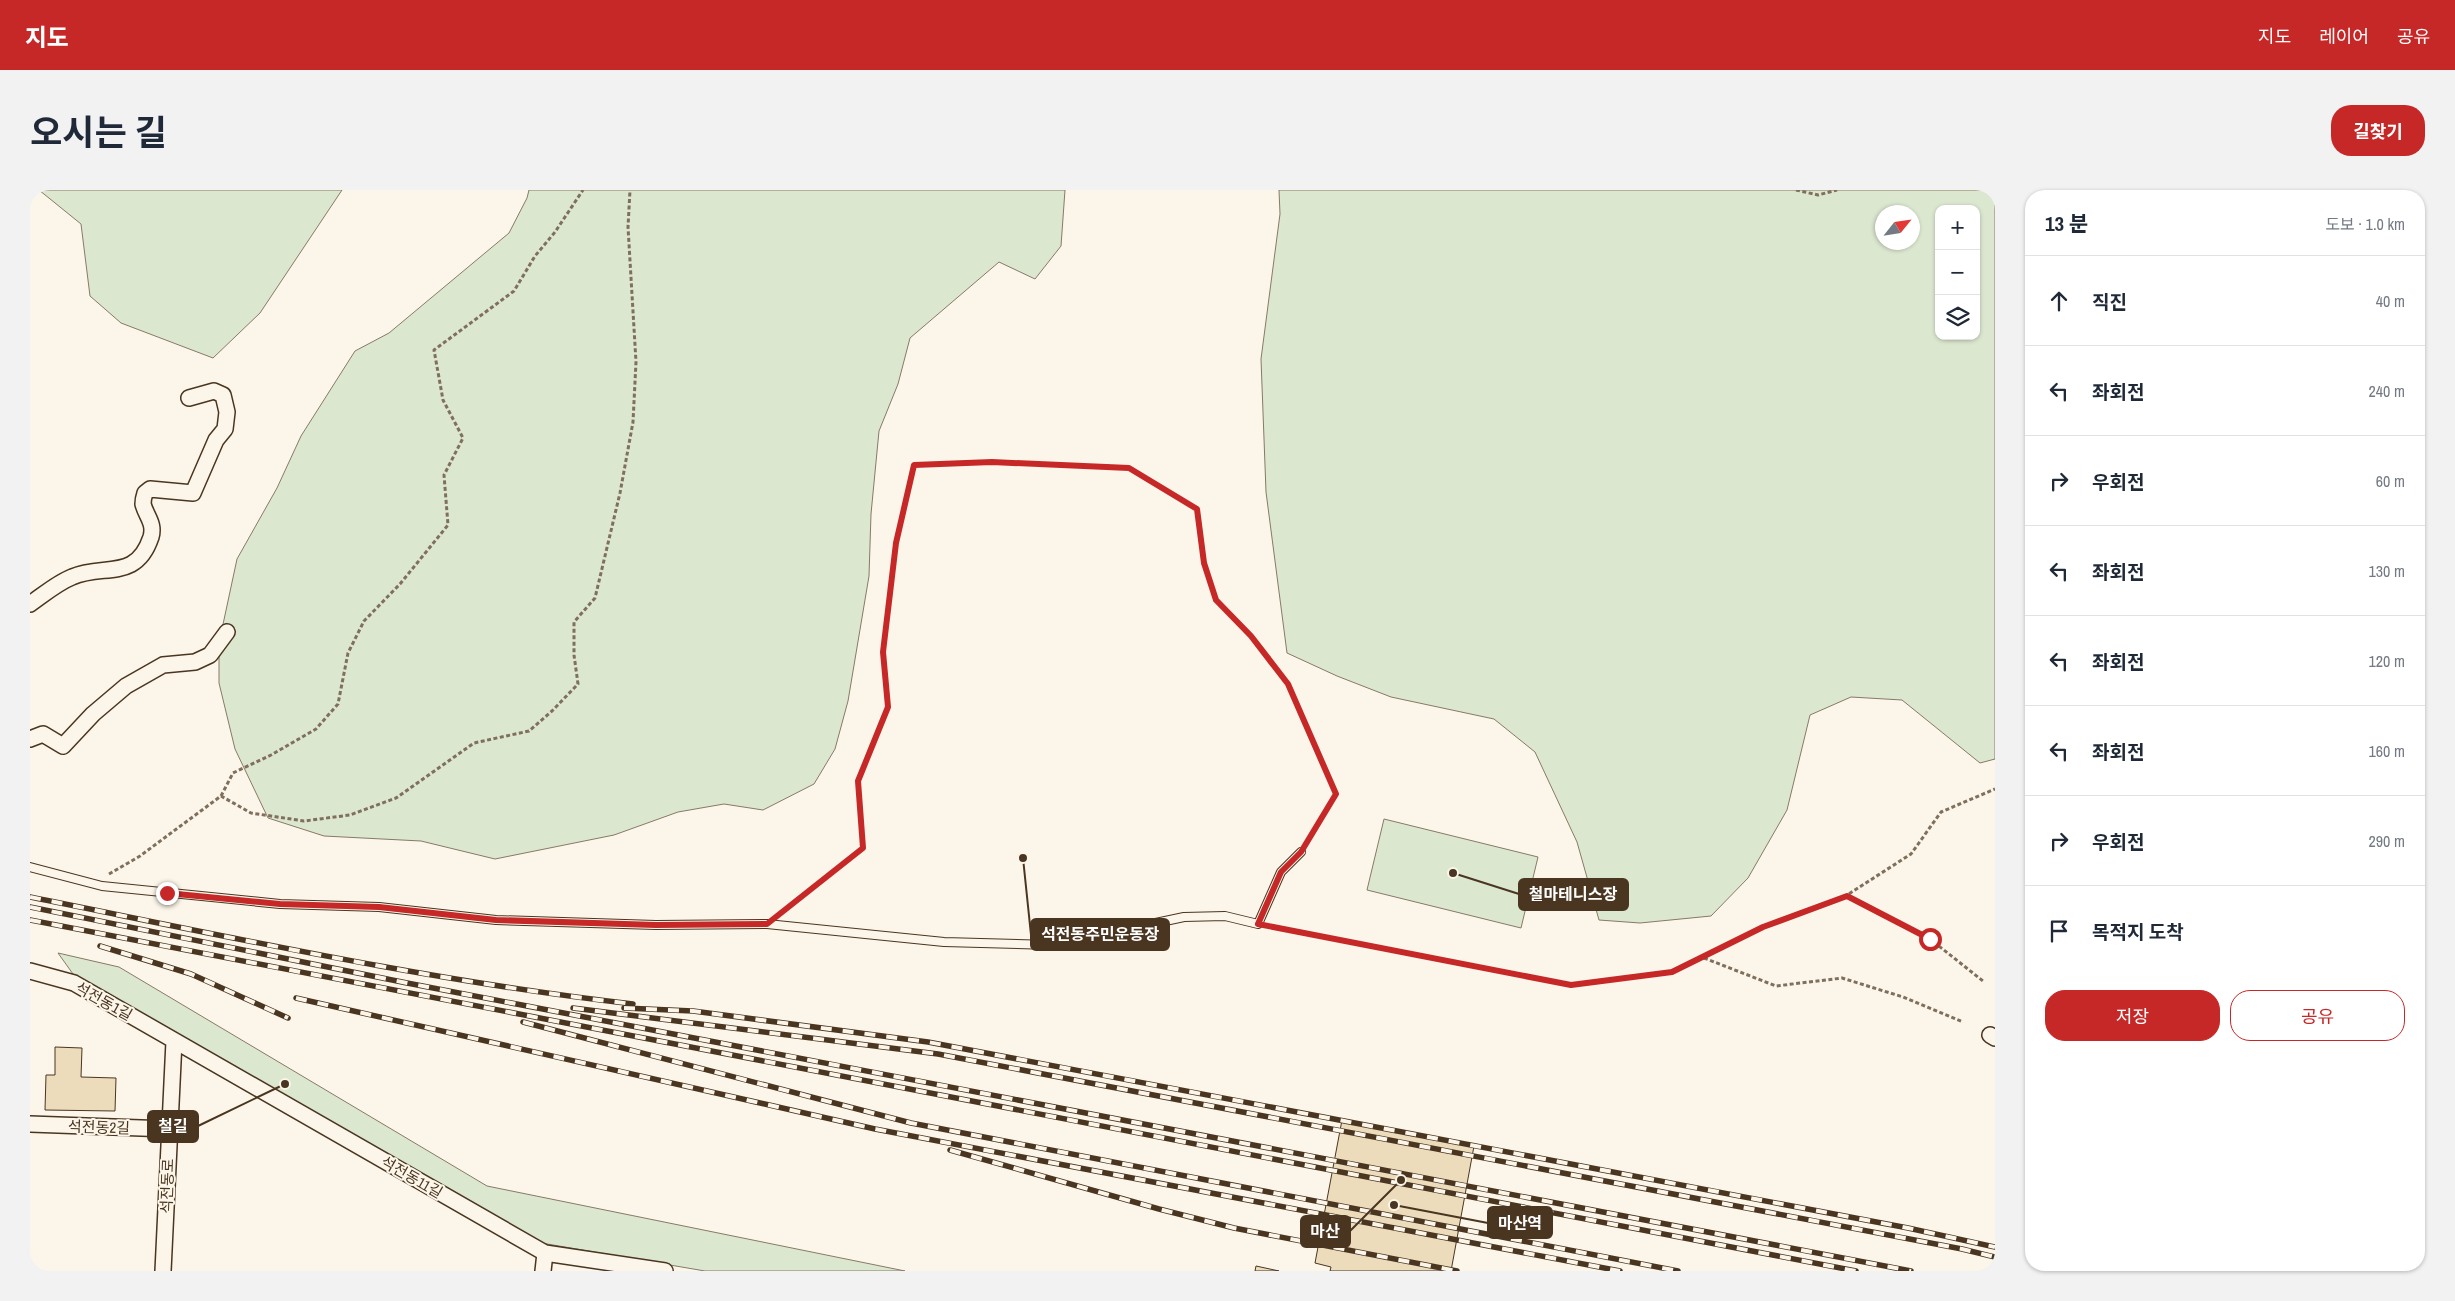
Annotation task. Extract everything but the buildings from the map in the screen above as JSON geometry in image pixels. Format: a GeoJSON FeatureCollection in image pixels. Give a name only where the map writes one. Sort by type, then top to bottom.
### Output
{"type":"FeatureCollection","features":[{"type":"Feature","properties":{"kind":"street"},"geometry":{"type":"LineString","coordinates":[[30,604],[69,578],[82,572],[128,568],[142,553],[151,536],[152,520],[143,504],[145,493],[150,489],[193,493],[216,440],[225,429],[227,412],[223,395],[214,391],[189,398]]}},
{"type":"Feature","properties":{"kind":"street"},"geometry":{"type":"LineString","coordinates":[[30,739],[43,734],[63,746],[93,714],[126,686],[163,665],[195,662],[210,656],[227,632]]}},
{"type":"Feature","properties":{"kind":"street","name":"석전동1길"},"geometry":{"type":"LineString","coordinates":[[30,970],[74,983],[174,1041]]}},
{"type":"Feature","properties":{"kind":"street","name":"석전동로"},"geometry":{"type":"LineString","coordinates":[[164,1271],[174,1041]]}},
{"type":"Feature","properties":{"kind":"street","name":"석전동11길"},"geometry":{"type":"LineString","coordinates":[[174,1041],[544,1253],[666,1271]]}},
{"type":"Feature","properties":{"kind":"street","name":"석전동2길"},"geometry":{"type":"LineString","coordinates":[[30,1124],[169,1129]]}},
{"type":"Feature","properties":{"kind":"street"},"geometry":{"type":"LineString","coordinates":[[543,1271],[544,1253]]}},
{"type":"Feature","properties":{"kind":"lane"},"geometry":{"type":"LineString","coordinates":[[30,867],[102,886],[280,904],[379,907],[505,920],[656,925],[767,924],[944,942],[1052,945],[1184,917],[1225,916],[1258,924],[1281,872],[1301,852]]}},
{"type":"Feature","properties":{"kind":"path"},"geometry":{"type":"LineString","coordinates":[[103,878],[140,856],[221,796],[233,773],[272,755],[316,729],[338,704],[348,653],[364,621],[400,584],[448,525],[444,475],[463,438],[443,400],[434,350],[514,291],[535,256],[555,232],[583,190]]}},
{"type":"Feature","properties":{"kind":"path"},"geometry":{"type":"LineString","coordinates":[[221,796],[251,813],[304,821],[350,815],[396,798],[474,743],[529,731],[578,684],[574,622],[595,598],[620,493],[634,422],[636,362],[628,227],[630,190]]}},
{"type":"Feature","properties":{"kind":"path"},"geometry":{"type":"LineString","coordinates":[[1796,190],[1818,195],[1837,190]]}},
{"type":"Feature","properties":{"kind":"path"},"geometry":{"type":"LineString","coordinates":[[767,924],[863,848],[858,781],[888,707],[883,652],[896,543],[914,465],[992,462],[1129,468],[1197,509],[1204,563],[1216,600],[1251,636],[1288,684],[1336,794],[1301,852]]}},
{"type":"Feature","properties":{"kind":"path"},"geometry":{"type":"LineString","coordinates":[[1258,924],[1571,985],[1672,972],[1704,958],[1763,927],[1847,896],[1911,854],[1941,812],[1995,789]]}},
{"type":"Feature","properties":{"kind":"path"},"geometry":{"type":"LineString","coordinates":[[1847,896],[1930,939],[1983,981]]}},
{"type":"Feature","properties":{"kind":"path"},"geometry":{"type":"LineString","coordinates":[[1704,958],[1776,986],[1842,978],[1903,997],[1963,1022]]}},
{"type":"Feature","properties":{"kind":"green space"},"geometry":{"type":"Polygon","coordinates":[[[39,190],[342,190],[260,313],[213,358],[121,323],[90,296],[81,224],[39,190]]]}},
{"type":"Feature","properties":{"kind":"green space"},"geometry":{"type":"Polygon","coordinates":[[[529,190],[1065,190],[1061,246],[1035,279],[999,262],[910,338],[898,384],[879,431],[871,514],[869,576],[848,701],[835,749],[814,784],[763,810],[724,804],[678,812],[614,835],[495,859],[421,841],[324,836],[268,818],[235,749],[219,683],[219,643],[237,559],[277,488],[301,436],[355,351],[389,333],[509,233],[527,198],[529,190]]]}},
{"type":"Feature","properties":{"kind":"green space"},"geometry":{"type":"Polygon","coordinates":[[[1279,190],[1995,190],[1995,759],[1980,763],[1902,700],[1851,697],[1810,715],[1787,810],[1748,878],[1711,916],[1640,923],[1599,920],[1577,842],[1535,752],[1494,719],[1391,697],[1337,676],[1287,653],[1266,492],[1261,359],[1280,214],[1279,190]]]}},
{"type":"Feature","properties":{"kind":"green space"},"geometry":{"type":"Polygon","coordinates":[[[1384,819],[1538,857],[1521,928],[1367,890],[1384,819]]]}},
{"type":"Feature","properties":{"kind":"green space"},"geometry":{"type":"Polygon","coordinates":[[[58,953],[119,967],[487,1186],[905,1271],[705,1271],[524,1240],[78,981],[58,953]]]}},
{"type":"Feature","properties":{"kind":"railway"},"geometry":{"type":"LineString","coordinates":[[30,897],[406,971],[633,1004]]}},
{"type":"Feature","properties":{"kind":"railway"},"geometry":{"type":"LineString","coordinates":[[30,907],[407,983],[1911,1271]]}},
{"type":"Feature","properties":{"kind":"railway"},"geometry":{"type":"LineString","coordinates":[[30,920],[1856,1271]]}},
{"type":"Feature","properties":{"kind":"railway"},"geometry":{"type":"LineString","coordinates":[[100,946],[191,974],[288,1018]]}},
{"type":"Feature","properties":{"kind":"railway"},"geometry":{"type":"LineString","coordinates":[[296,998],[875,1129],[1620,1271]]}},
{"type":"Feature","properties":{"kind":"railway"},"geometry":{"type":"LineString","coordinates":[[573,1008],[938,1054],[1962,1249],[1995,1257]]}},
{"type":"Feature","properties":{"kind":"railway"},"geometry":{"type":"LineString","coordinates":[[624,1008],[693,1011],[928,1042],[1908,1228],[1995,1247]]}},
{"type":"Feature","properties":{"kind":"railway"},"geometry":{"type":"LineString","coordinates":[[523,1022],[911,1123],[1678,1271]]}},
{"type":"Feature","properties":{"kind":"railway"},"geometry":{"type":"LineString","coordinates":[[950,1150],[1159,1209],[1234,1228],[1457,1271]]}},
{"type":"Feature","properties":{"kind":"place","name":"석전동주민운동장"},"geometry":{"type":"Point","coordinates":[1023,858]}},
{"type":"Feature","properties":{"kind":"place","name":"철마테니스장"},"geometry":{"type":"Point","coordinates":[1453,873]}},
{"type":"Feature","properties":{"kind":"place","name":"철길"},"geometry":{"type":"Point","coordinates":[285,1084]}},
{"type":"Feature","properties":{"kind":"place","name":"마산"},"geometry":{"type":"Point","coordinates":[1401,1180]}},
{"type":"Feature","properties":{"kind":"place","name":"마산역"},"geometry":{"type":"Point","coordinates":[1394,1205]}},
{"type":"Feature","properties":{"kind":"route"},"geometry":{"type":"LineString","coordinates":[[167,893],[280,904],[379,907],[496,920],[656,925],[767,924],[863,848],[858,781],[888,707],[883,652],[896,543],[914,465],[992,462],[1129,468],[1197,509],[1204,563],[1216,600],[1251,636],[1288,684],[1336,794],[1301,852],[1281,872],[1258,924],[1571,985],[1672,972],[1704,958],[1763,927],[1847,896],[1930,939]]}}]}
